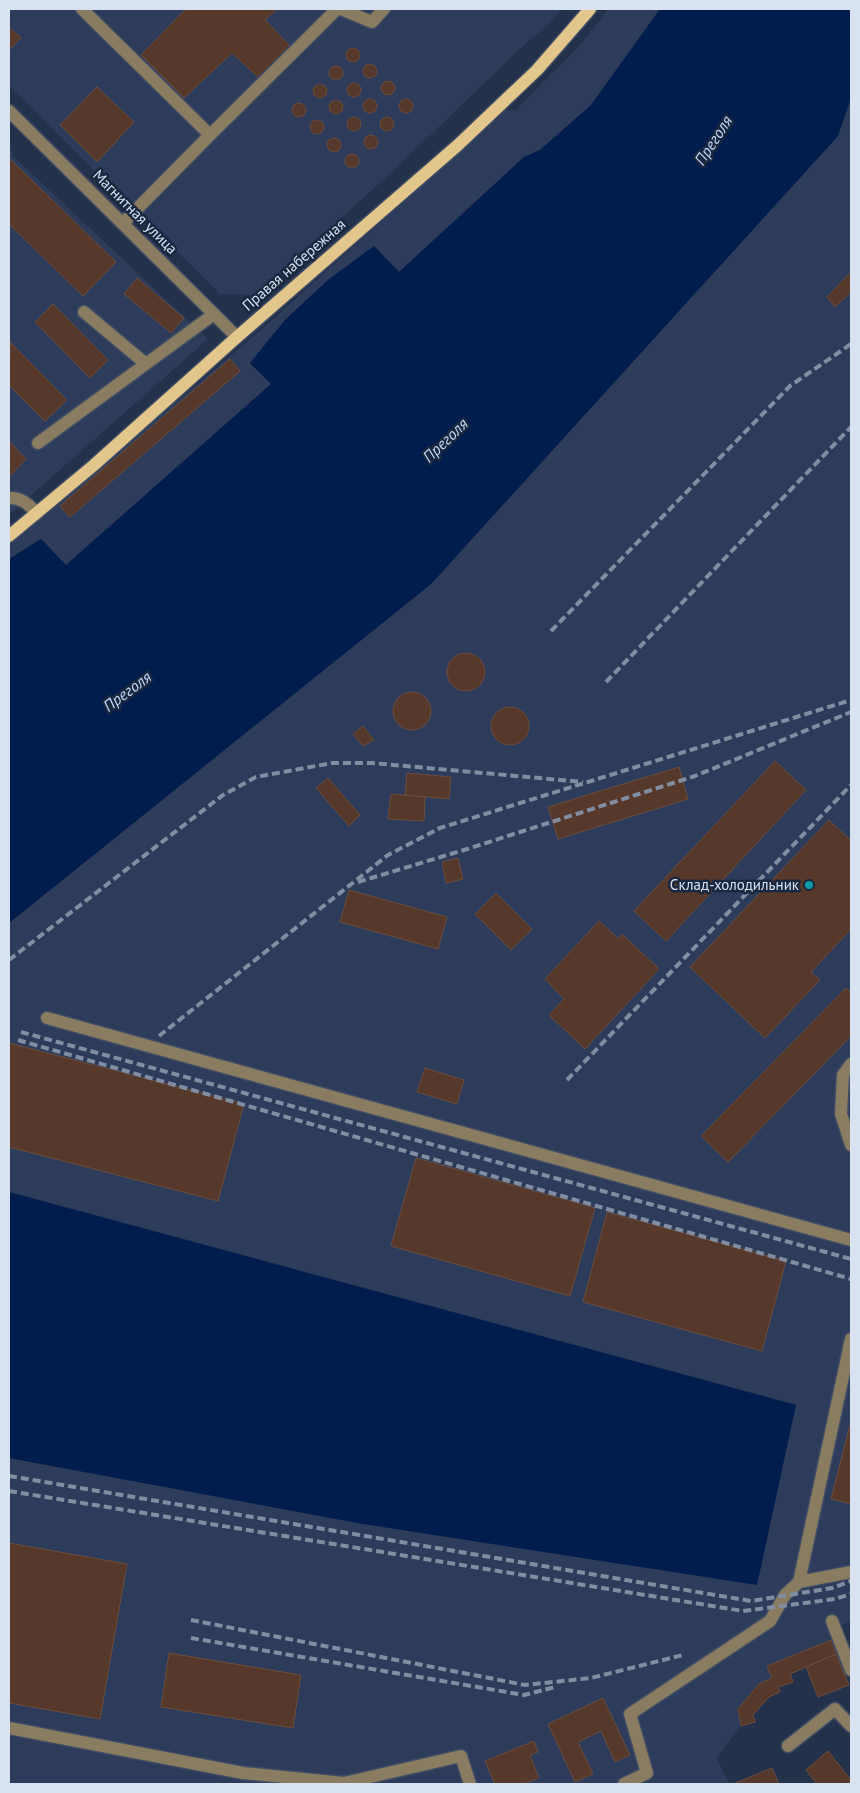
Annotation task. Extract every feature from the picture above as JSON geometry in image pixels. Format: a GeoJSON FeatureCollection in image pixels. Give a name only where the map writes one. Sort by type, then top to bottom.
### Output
{"type":"FeatureCollection","features":[{"type":"Feature","properties":{"kind":"main road","name":"Правая набережная"},"geometry":{"type":"LineString","coordinates":[[9,536],[94,465],[237,337],[458,145],[538,70],[590,9]]}},
{"type":"Feature","properties":{"kind":"street"},"geometry":{"type":"LineString","coordinates":[[82,9],[210,135]]}},
{"type":"Feature","properties":{"kind":"street"},"geometry":{"type":"LineString","coordinates":[[123,223],[337,9]]}},
{"type":"Feature","properties":{"kind":"street"},"geometry":{"type":"LineString","coordinates":[[341,9],[372,22],[384,9]]}},
{"type":"Feature","properties":{"kind":"street","name":"Магнитная улица"},"geometry":{"type":"LineString","coordinates":[[9,111],[237,337]]}},
{"type":"Feature","properties":{"kind":"street"},"geometry":{"type":"LineString","coordinates":[[84,312],[146,364]]}},
{"type":"Feature","properties":{"kind":"street"},"geometry":{"type":"LineString","coordinates":[[38,443],[214,314]]}},
{"type":"Feature","properties":{"kind":"street"},"geometry":{"type":"LineString","coordinates":[[9,498],[17,498],[28,504],[37,513]]}},
{"type":"Feature","properties":{"kind":"street"},"geometry":{"type":"LineString","coordinates":[[47,1018],[851,1240]]}},
{"type":"Feature","properties":{"kind":"street"},"geometry":{"type":"LineString","coordinates":[[851,1064],[843,1075],[841,1114],[851,1145]]}},
{"type":"Feature","properties":{"kind":"street"},"geometry":{"type":"LineString","coordinates":[[799,1582],[851,1339]]}},
{"type":"Feature","properties":{"kind":"street"},"geometry":{"type":"LineString","coordinates":[[624,1784],[647,1772],[630,1714],[770,1622],[785,1595],[799,1582],[851,1572]]}},
{"type":"Feature","properties":{"kind":"street"},"geometry":{"type":"LineString","coordinates":[[832,1621],[851,1670]]}},
{"type":"Feature","properties":{"kind":"street"},"geometry":{"type":"LineString","coordinates":[[788,1746],[835,1708],[851,1726]]}},
{"type":"Feature","properties":{"kind":"street"},"geometry":{"type":"LineString","coordinates":[[9,1728],[240,1779],[344,1782],[461,1756],[470,1784]]}},
{"type":"Feature","properties":{"kind":"shaded area"},"geometry":{"type":"Polygon","coordinates":[[[9,9],[562,9],[548,25],[522,47],[391,173],[256,295],[220,294],[9,86],[9,9]]]}},
{"type":"Feature","properties":{"kind":"shaded area"},"geometry":{"type":"Polygon","coordinates":[[[608,9],[660,9],[591,105],[540,150],[524,157],[399,272],[374,246],[328,280],[286,319],[250,363],[271,384],[66,565],[41,539],[9,559],[9,544],[263,328],[506,110],[516,110],[580,45],[608,9]]]}},
{"type":"Feature","properties":{"kind":"shaded area"},"geometry":{"type":"Polygon","coordinates":[[[851,98],[851,1621],[829,1633],[831,1640],[767,1666],[772,1678],[759,1684],[738,1709],[741,1726],[717,1758],[729,1784],[9,1784],[9,1458],[363,1524],[796,1405],[9,1192],[9,923],[431,584],[837,136],[851,98]]]}},
{"type":"Feature","properties":{"kind":"shaded area"},"geometry":{"type":"Polygon","coordinates":[[[9,139],[13,156],[208,339],[9,515],[9,139]]]}},
{"type":"Feature","properties":{"kind":"water","name":"Преголя"},"geometry":{"type":"Polygon","coordinates":[[[660,9],[851,9],[851,98],[838,136],[431,584],[9,923],[9,559],[41,539],[66,565],[271,384],[250,363],[286,319],[328,280],[374,246],[399,272],[524,157],[540,150],[591,105],[660,9]]]}},
{"type":"Feature","properties":{"kind":"water"},"geometry":{"type":"Polygon","coordinates":[[[9,1192],[796,1405],[757,1585],[363,1524],[9,1458],[9,1192]]]}},
{"type":"Feature","properties":{"kind":"building"},"geometry":{"type":"Polygon","coordinates":[[[186,9],[277,9],[265,20],[291,47],[258,77],[232,53],[184,98],[141,55],[186,9]]]}},
{"type":"Feature","properties":{"kind":"building"},"geometry":{"type":"Polygon","coordinates":[[[9,27],[21,38],[9,50],[9,27]]]}},
{"type":"Feature","properties":{"kind":"building"},"geometry":{"type":"Polygon","coordinates":[[[350,48],[356,48],[360,55],[356,62],[350,62],[346,58],[346,52],[350,48]]]}},
{"type":"Feature","properties":{"kind":"building"},"geometry":{"type":"Polygon","coordinates":[[[367,64],[373,64],[377,71],[373,78],[367,78],[363,74],[363,68],[367,64]]]}},
{"type":"Feature","properties":{"kind":"building"},"geometry":{"type":"Polygon","coordinates":[[[333,66],[339,66],[343,73],[339,80],[333,80],[329,76],[329,70],[333,66]]]}},
{"type":"Feature","properties":{"kind":"building"},"geometry":{"type":"Polygon","coordinates":[[[385,81],[391,81],[395,88],[391,95],[385,95],[381,91],[381,85],[385,81]]]}},
{"type":"Feature","properties":{"kind":"building"},"geometry":{"type":"Polygon","coordinates":[[[351,83],[357,83],[361,90],[357,97],[351,97],[347,93],[347,87],[351,83]]]}},
{"type":"Feature","properties":{"kind":"building"},"geometry":{"type":"Polygon","coordinates":[[[317,84],[323,84],[327,91],[323,98],[317,98],[313,94],[313,88],[317,84]]]}},
{"type":"Feature","properties":{"kind":"building"},"geometry":{"type":"Polygon","coordinates":[[[97,87],[134,122],[97,162],[60,125],[97,87]]]}},
{"type":"Feature","properties":{"kind":"building"},"geometry":{"type":"Polygon","coordinates":[[[367,99],[373,99],[377,106],[373,113],[367,113],[363,109],[363,103],[367,99]]]}},
{"type":"Feature","properties":{"kind":"building"},"geometry":{"type":"Polygon","coordinates":[[[403,99],[409,99],[413,106],[409,113],[403,113],[399,109],[399,103],[403,99]]]}},
{"type":"Feature","properties":{"kind":"building"},"geometry":{"type":"Polygon","coordinates":[[[333,100],[339,100],[343,107],[339,114],[333,114],[329,110],[329,104],[333,100]]]}},
{"type":"Feature","properties":{"kind":"building"},"geometry":{"type":"Polygon","coordinates":[[[296,103],[302,103],[306,110],[302,117],[296,117],[292,113],[292,107],[296,103]]]}},
{"type":"Feature","properties":{"kind":"building"},"geometry":{"type":"Polygon","coordinates":[[[351,117],[357,117],[361,124],[357,131],[351,131],[347,127],[347,121],[351,117]]]}},
{"type":"Feature","properties":{"kind":"building"},"geometry":{"type":"Polygon","coordinates":[[[384,117],[390,117],[394,124],[390,131],[384,131],[380,127],[380,121],[384,117]]]}},
{"type":"Feature","properties":{"kind":"building"},"geometry":{"type":"Polygon","coordinates":[[[314,120],[320,120],[324,127],[320,134],[314,134],[310,130],[310,124],[314,120]]]}},
{"type":"Feature","properties":{"kind":"building"},"geometry":{"type":"Polygon","coordinates":[[[368,135],[374,135],[378,142],[374,149],[368,149],[364,145],[364,139],[368,135]]]}},
{"type":"Feature","properties":{"kind":"building"},"geometry":{"type":"Polygon","coordinates":[[[331,138],[337,138],[341,145],[337,152],[331,152],[327,148],[327,142],[331,138]]]}},
{"type":"Feature","properties":{"kind":"building"},"geometry":{"type":"Polygon","coordinates":[[[349,154],[355,154],[359,161],[355,168],[349,168],[345,164],[345,158],[349,154]]]}},
{"type":"Feature","properties":{"kind":"building"},"geometry":{"type":"Polygon","coordinates":[[[9,158],[116,262],[83,296],[9,224],[9,158]]]}},
{"type":"Feature","properties":{"kind":"building"},"geometry":{"type":"Polygon","coordinates":[[[851,272],[851,292],[835,307],[827,297],[851,272]]]}},
{"type":"Feature","properties":{"kind":"building"},"geometry":{"type":"Polygon","coordinates":[[[137,278],[184,318],[171,333],[124,294],[137,278]]]}},
{"type":"Feature","properties":{"kind":"building"},"geometry":{"type":"Polygon","coordinates":[[[53,304],[108,360],[90,378],[35,322],[53,304]]]}},
{"type":"Feature","properties":{"kind":"building"},"geometry":{"type":"Polygon","coordinates":[[[10,342],[67,400],[45,421],[9,385],[10,342]]]}},
{"type":"Feature","properties":{"kind":"building"},"geometry":{"type":"Polygon","coordinates":[[[230,359],[240,371],[70,517],[60,506],[230,359]]]}},
{"type":"Feature","properties":{"kind":"building"},"geometry":{"type":"Polygon","coordinates":[[[9,441],[26,459],[9,477],[9,441]]]}},
{"type":"Feature","properties":{"kind":"building"},"geometry":{"type":"Polygon","coordinates":[[[466,653],[479,659],[485,672],[479,685],[466,691],[453,685],[447,672],[453,659],[466,653]]]}},
{"type":"Feature","properties":{"kind":"building"},"geometry":{"type":"Polygon","coordinates":[[[412,692],[425,698],[431,711],[425,724],[412,730],[399,724],[393,711],[399,698],[412,692]]]}},
{"type":"Feature","properties":{"kind":"building"},"geometry":{"type":"Polygon","coordinates":[[[510,707],[523,713],[529,726],[523,739],[510,745],[497,739],[491,726],[497,713],[510,707]]]}},
{"type":"Feature","properties":{"kind":"building"},"geometry":{"type":"Polygon","coordinates":[[[363,726],[374,740],[363,746],[353,734],[363,726]]]}},
{"type":"Feature","properties":{"kind":"building"},"geometry":{"type":"Polygon","coordinates":[[[775,761],[806,790],[666,941],[634,911],[775,761]]]}},
{"type":"Feature","properties":{"kind":"building"},"geometry":{"type":"Polygon","coordinates":[[[679,767],[688,799],[558,839],[548,807],[679,767]]]}},
{"type":"Feature","properties":{"kind":"building"},"geometry":{"type":"Polygon","coordinates":[[[407,773],[451,777],[449,799],[405,795],[407,773]]]}},
{"type":"Feature","properties":{"kind":"building"},"geometry":{"type":"Polygon","coordinates":[[[328,778],[360,815],[349,826],[316,788],[328,778]]]}},
{"type":"Feature","properties":{"kind":"building"},"geometry":{"type":"Polygon","coordinates":[[[391,794],[425,797],[424,821],[388,819],[391,794]]]}},
{"type":"Feature","properties":{"kind":"building","name":"Склад-холодильник"},"geometry":{"type":"Polygon","coordinates":[[[829,820],[851,841],[851,929],[811,972],[820,980],[765,1038],[690,967],[829,820]]]}},
{"type":"Feature","properties":{"kind":"building"},"geometry":{"type":"Polygon","coordinates":[[[458,858],[463,879],[446,883],[442,862],[458,858]]]}},
{"type":"Feature","properties":{"kind":"building"},"geometry":{"type":"Polygon","coordinates":[[[349,890],[447,917],[438,949],[340,922],[349,890]]]}},
{"type":"Feature","properties":{"kind":"building"},"geometry":{"type":"Polygon","coordinates":[[[496,893],[532,929],[511,950],[475,914],[496,893]]]}},
{"type":"Feature","properties":{"kind":"building"},"geometry":{"type":"Polygon","coordinates":[[[599,921],[619,939],[622,934],[659,969],[585,1049],[549,1015],[564,999],[545,979],[599,921]]]}},
{"type":"Feature","properties":{"kind":"building"},"geometry":{"type":"Polygon","coordinates":[[[846,988],[851,993],[851,1036],[728,1162],[701,1136],[846,988]]]}},
{"type":"Feature","properties":{"kind":"building"},"geometry":{"type":"Polygon","coordinates":[[[9,1043],[244,1104],[218,1201],[9,1147],[9,1043]]]}},
{"type":"Feature","properties":{"kind":"building"},"geometry":{"type":"Polygon","coordinates":[[[425,1068],[464,1080],[457,1104],[417,1092],[425,1068]]]}},
{"type":"Feature","properties":{"kind":"building"},"geometry":{"type":"Polygon","coordinates":[[[416,1158],[595,1208],[570,1296],[391,1246],[416,1158]]]}},
{"type":"Feature","properties":{"kind":"building"},"geometry":{"type":"Polygon","coordinates":[[[607,1212],[786,1261],[762,1351],[583,1302],[607,1212]]]}},
{"type":"Feature","properties":{"kind":"building"},"geometry":{"type":"Polygon","coordinates":[[[851,1421],[851,1504],[831,1499],[851,1421]]]}},
{"type":"Feature","properties":{"kind":"building"},"geometry":{"type":"Polygon","coordinates":[[[9,1543],[127,1564],[100,1719],[9,1703],[9,1543]]]}},
{"type":"Feature","properties":{"kind":"building"},"geometry":{"type":"Polygon","coordinates":[[[831,1640],[836,1654],[790,1674],[793,1682],[778,1687],[780,1692],[769,1697],[753,1715],[755,1722],[741,1726],[738,1709],[759,1684],[772,1678],[767,1666],[831,1640]]]}},
{"type":"Feature","properties":{"kind":"building"},"geometry":{"type":"Polygon","coordinates":[[[169,1653],[301,1675],[293,1728],[161,1707],[169,1653]]]}},
{"type":"Feature","properties":{"kind":"building"},"geometry":{"type":"Polygon","coordinates":[[[836,1654],[849,1685],[818,1697],[806,1667],[836,1654]]]}},
{"type":"Feature","properties":{"kind":"building"},"geometry":{"type":"Polygon","coordinates":[[[603,1698],[630,1755],[615,1762],[601,1731],[578,1742],[593,1774],[575,1782],[548,1724],[603,1698]]]}},
{"type":"Feature","properties":{"kind":"building"},"geometry":{"type":"Polygon","coordinates":[[[534,1741],[538,1752],[530,1755],[539,1778],[524,1784],[495,1784],[485,1761],[534,1741]]]}},
{"type":"Feature","properties":{"kind":"building"},"geometry":{"type":"Polygon","coordinates":[[[828,1751],[851,1780],[847,1784],[817,1784],[806,1770],[828,1751]]]}},
{"type":"Feature","properties":{"kind":"building"},"geometry":{"type":"Polygon","coordinates":[[[772,1768],[779,1784],[733,1784],[772,1768]]]}},
{"type":"Feature","properties":{"kind":"railway"},"geometry":{"type":"LineString","coordinates":[[551,631],[790,386],[851,344]]}},
{"type":"Feature","properties":{"kind":"railway"},"geometry":{"type":"LineString","coordinates":[[606,682],[851,427]]}},
{"type":"Feature","properties":{"kind":"railway"},"geometry":{"type":"LineString","coordinates":[[159,1036],[388,855],[440,828],[851,700]]}},
{"type":"Feature","properties":{"kind":"railway"},"geometry":{"type":"LineString","coordinates":[[358,882],[695,776],[851,712]]}},
{"type":"Feature","properties":{"kind":"railway"},"geometry":{"type":"LineString","coordinates":[[9,960],[223,795],[256,777],[332,763],[372,763],[583,782]]}},
{"type":"Feature","properties":{"kind":"railway"},"geometry":{"type":"LineString","coordinates":[[567,1080],[851,785]]}},
{"type":"Feature","properties":{"kind":"railway"},"geometry":{"type":"LineString","coordinates":[[21,1032],[851,1259]]}},
{"type":"Feature","properties":{"kind":"railway"},"geometry":{"type":"LineString","coordinates":[[18,1040],[851,1279]]}},
{"type":"Feature","properties":{"kind":"railway"},"geometry":{"type":"LineString","coordinates":[[9,1476],[751,1601],[832,1588],[851,1581]]}},
{"type":"Feature","properties":{"kind":"railway"},"geometry":{"type":"LineString","coordinates":[[9,1491],[743,1611],[835,1599],[851,1594]]}},
{"type":"Feature","properties":{"kind":"railway"},"geometry":{"type":"LineString","coordinates":[[191,1620],[525,1685],[591,1678],[683,1655]]}},
{"type":"Feature","properties":{"kind":"railway"},"geometry":{"type":"LineString","coordinates":[[191,1638],[524,1695],[555,1687]]}},
{"type":"Feature","properties":{"kind":"place","name":"Склад-холодильник"},"geometry":{"type":"Point","coordinates":[809,885]}}]}
